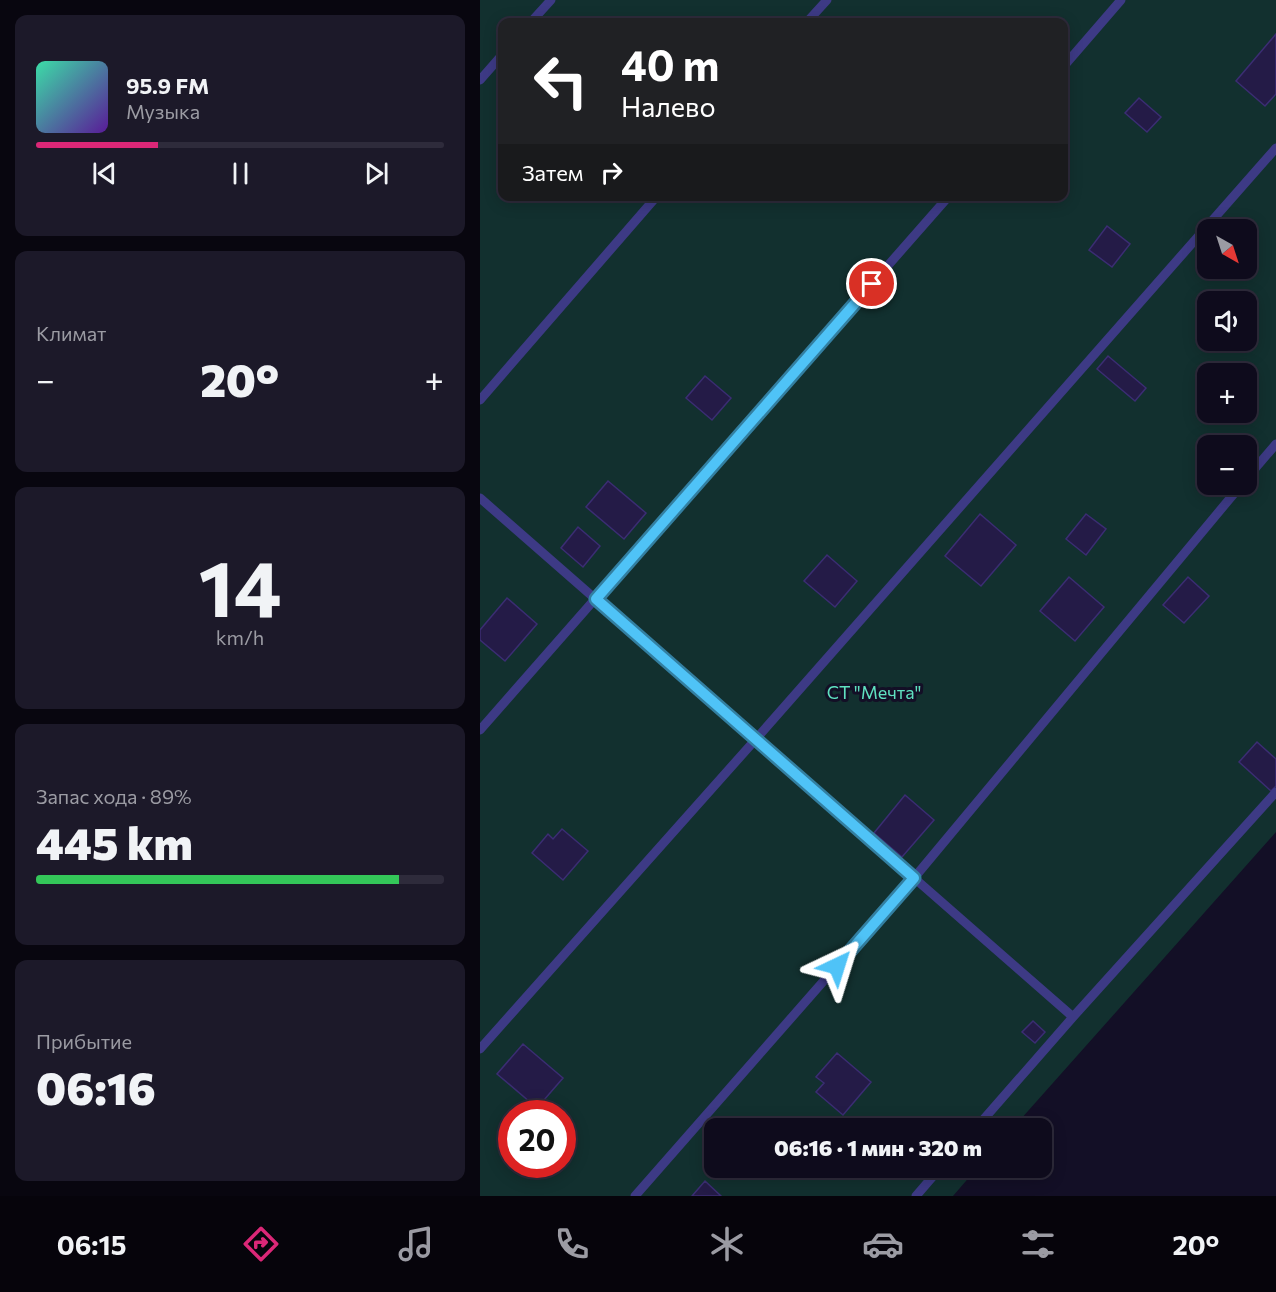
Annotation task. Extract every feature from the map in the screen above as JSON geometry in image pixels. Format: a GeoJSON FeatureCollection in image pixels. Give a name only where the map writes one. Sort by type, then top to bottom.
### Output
{"type":"FeatureCollection","features":[{"type":"Feature","properties":{"kind":"lane"},"geometry":{"type":"LineString","coordinates":[[535,18],[551,0]]}},
{"type":"Feature","properties":{"kind":"lane"},"geometry":{"type":"LineString","coordinates":[[811,18],[827,0]]}},
{"type":"Feature","properties":{"kind":"lane"},"geometry":{"type":"LineString","coordinates":[[1068,61],[1121,0]]}},
{"type":"Feature","properties":{"kind":"lane"},"geometry":{"type":"LineString","coordinates":[[480,80],[498,60]]}},
{"type":"Feature","properties":{"kind":"lane"},"geometry":{"type":"LineString","coordinates":[[480,1049],[1276,148]]}},
{"type":"Feature","properties":{"kind":"lane"},"geometry":{"type":"LineString","coordinates":[[480,400],[653,201]]}},
{"type":"Feature","properties":{"kind":"lane"},"geometry":{"type":"LineString","coordinates":[[480,730],[945,201]]}},
{"type":"Feature","properties":{"kind":"lane"},"geometry":{"type":"LineString","coordinates":[[1257,466],[1276,444]]}},
{"type":"Feature","properties":{"kind":"lane"},"geometry":{"type":"LineString","coordinates":[[635,1196],[914,878],[1233,495]]}},
{"type":"Feature","properties":{"kind":"lane"},"geometry":{"type":"LineString","coordinates":[[480,498],[1073,1017]]}},
{"type":"Feature","properties":{"kind":"lane"},"geometry":{"type":"LineString","coordinates":[[985,1118],[1276,792]]}},
{"type":"Feature","properties":{"kind":"lane"},"geometry":{"type":"LineString","coordinates":[[916,1196],[932,1178]]}},
{"type":"Feature","properties":{"kind":"green space","name":"СТ \"Мечта\""},"geometry":{"type":"Polygon","coordinates":[[[480,0],[1276,0],[1276,832],[1022,1118],[704,1118],[704,1178],[969,1178],[953,1196],[480,1196],[480,0]]]}},
{"type":"Feature","properties":{"kind":"building"},"geometry":{"type":"Polygon","coordinates":[[[1276,34],[1276,94],[1265,106],[1236,81],[1276,34]]]}},
{"type":"Feature","properties":{"kind":"building"},"geometry":{"type":"Polygon","coordinates":[[[1139,98],[1161,117],[1147,132],[1125,113],[1139,98]]]}},
{"type":"Feature","properties":{"kind":"building"},"geometry":{"type":"Polygon","coordinates":[[[1107,226],[1130,244],[1112,267],[1089,250],[1107,226]]]}},
{"type":"Feature","properties":{"kind":"building"},"geometry":{"type":"Polygon","coordinates":[[[1108,356],[1146,388],[1135,401],[1097,369],[1108,356]]]}},
{"type":"Feature","properties":{"kind":"building"},"geometry":{"type":"Polygon","coordinates":[[[705,376],[731,398],[712,420],[686,398],[705,376]]]}},
{"type":"Feature","properties":{"kind":"building"},"geometry":{"type":"Polygon","coordinates":[[[608,481],[646,513],[624,539],[586,507],[608,481]]]}},
{"type":"Feature","properties":{"kind":"building"},"geometry":{"type":"Polygon","coordinates":[[[980,514],[1016,545],[981,586],[945,556],[980,514]]]}},
{"type":"Feature","properties":{"kind":"building"},"geometry":{"type":"Polygon","coordinates":[[[1086,514],[1106,529],[1086,555],[1066,539],[1086,514]]]}},
{"type":"Feature","properties":{"kind":"building"},"geometry":{"type":"Polygon","coordinates":[[[578,527],[600,546],[583,567],[561,548],[578,527]]]}},
{"type":"Feature","properties":{"kind":"building"},"geometry":{"type":"Polygon","coordinates":[[[827,555],[857,581],[835,607],[804,581],[827,555]]]}},
{"type":"Feature","properties":{"kind":"building"},"geometry":{"type":"Polygon","coordinates":[[[1069,577],[1104,607],[1075,641],[1040,611],[1069,577]]]}},
{"type":"Feature","properties":{"kind":"building"},"geometry":{"type":"Polygon","coordinates":[[[1188,577],[1209,596],[1184,623],[1163,605],[1188,577]]]}},
{"type":"Feature","properties":{"kind":"building"},"geometry":{"type":"Polygon","coordinates":[[[507,598],[537,624],[505,661],[480,640],[480,630],[507,598]]]}},
{"type":"Feature","properties":{"kind":"building"},"geometry":{"type":"Polygon","coordinates":[[[1257,742],[1276,759],[1276,786],[1271,791],[1239,762],[1257,742]]]}},
{"type":"Feature","properties":{"kind":"building"},"geometry":{"type":"Polygon","coordinates":[[[905,795],[934,820],[902,857],[874,833],[905,795]]]}},
{"type":"Feature","properties":{"kind":"building"},"geometry":{"type":"Polygon","coordinates":[[[562,829],[588,851],[563,880],[532,853],[548,834],[553,839],[562,829]]]}},
{"type":"Feature","properties":{"kind":"building"},"geometry":{"type":"Polygon","coordinates":[[[1033,1021],[1045,1032],[1035,1043],[1022,1032],[1033,1021]]]}},
{"type":"Feature","properties":{"kind":"building"},"geometry":{"type":"Polygon","coordinates":[[[523,1044],[563,1078],[544,1100],[528,1100],[497,1074],[523,1044]]]}},
{"type":"Feature","properties":{"kind":"building"},"geometry":{"type":"Polygon","coordinates":[[[837,1053],[871,1082],[843,1115],[816,1092],[824,1083],[816,1077],[837,1053]]]}},
{"type":"Feature","properties":{"kind":"building"},"geometry":{"type":"Polygon","coordinates":[[[705,1181],[721,1196],[692,1196],[705,1181]]]}},
{"type":"Feature","properties":{"kind":"route"},"geometry":{"type":"LineString","coordinates":[[837,966],[914,878],[596,599],[872,284]]}}]}
